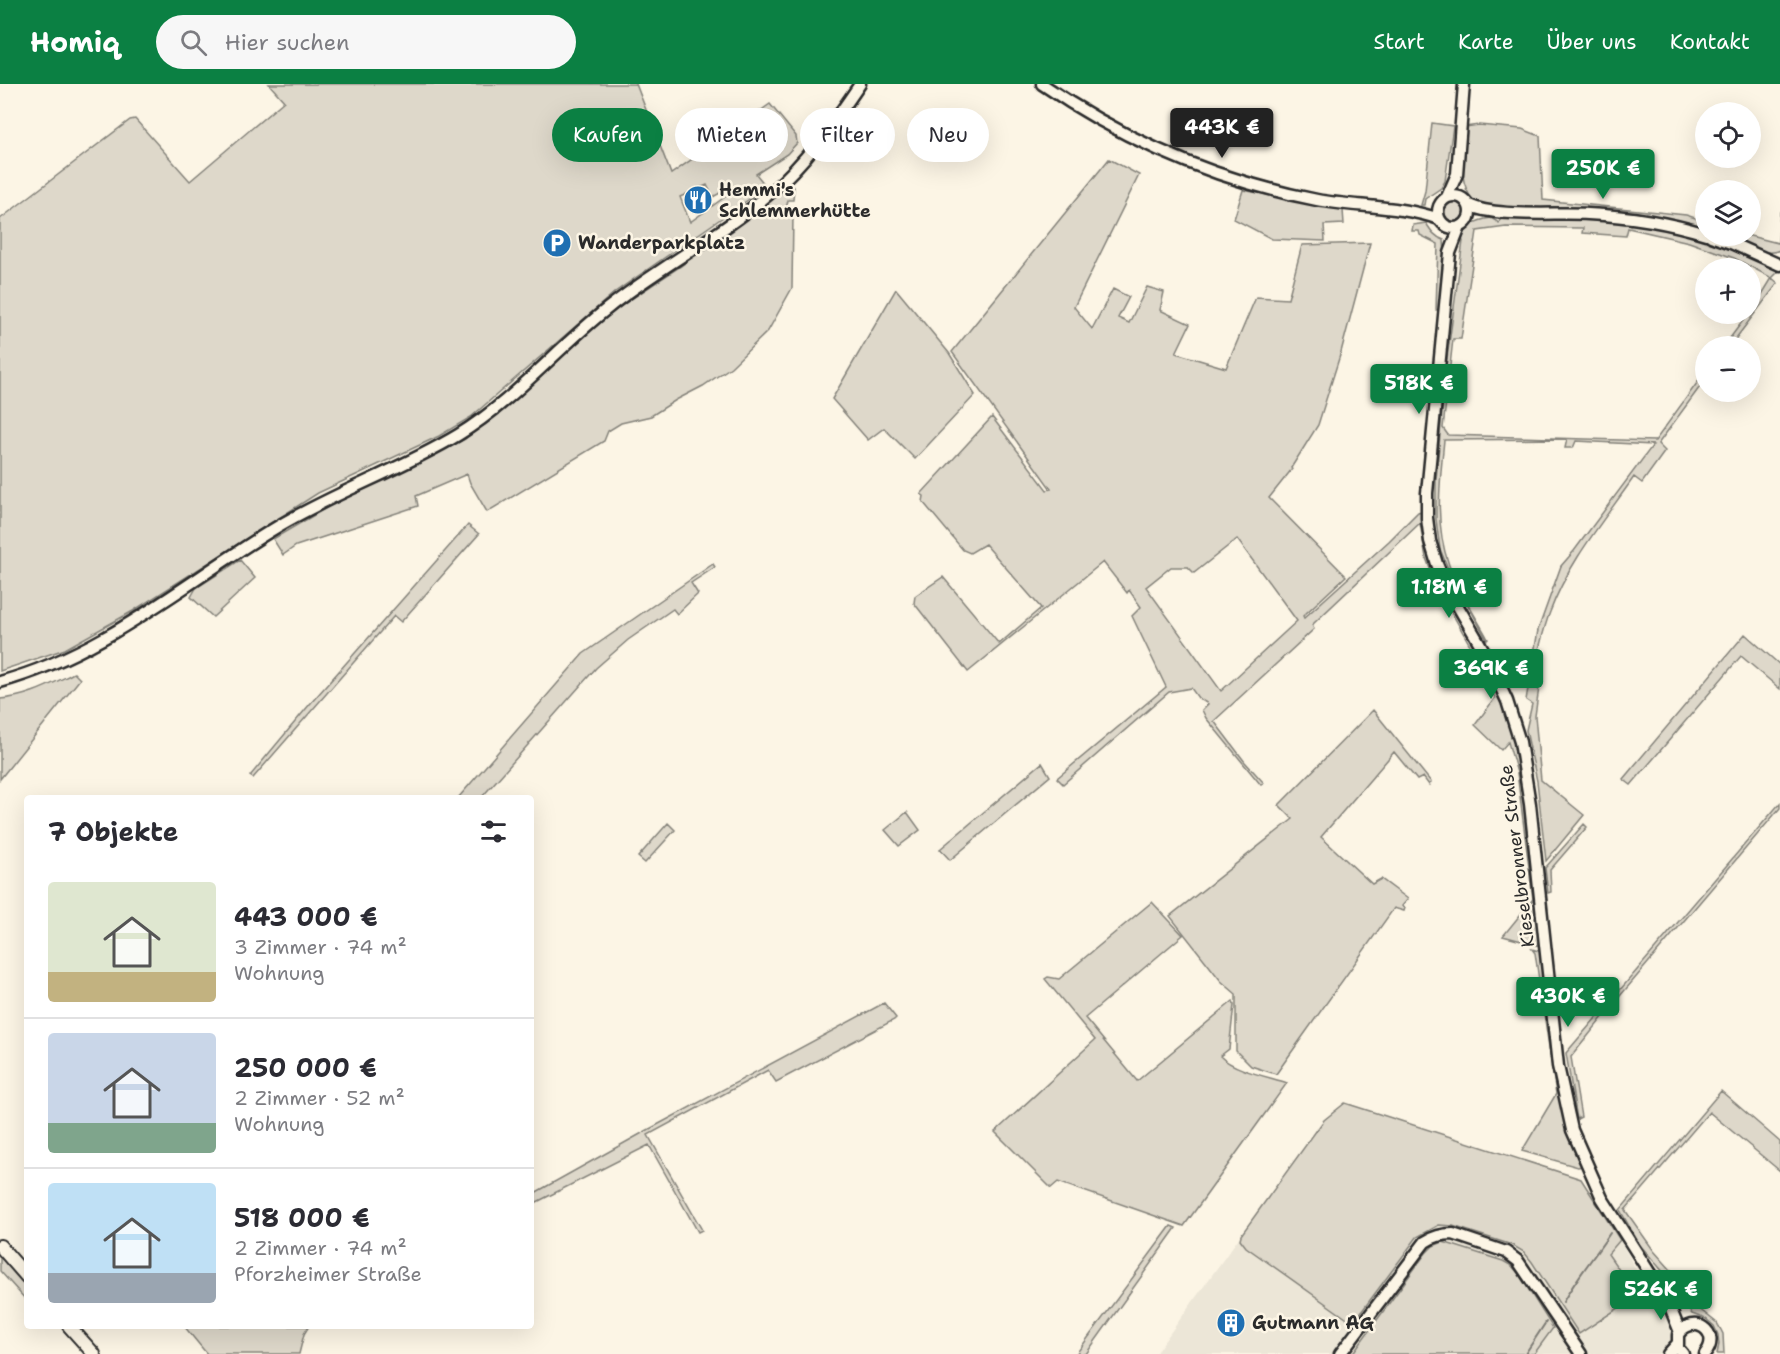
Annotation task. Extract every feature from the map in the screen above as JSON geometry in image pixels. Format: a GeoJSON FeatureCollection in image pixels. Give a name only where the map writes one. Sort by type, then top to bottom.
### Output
{"type":"FeatureCollection","features":[{"type":"Feature","properties":{"kind":"main road"},"geometry":{"type":"LineString","coordinates":[[0,1246],[24,1274]]}},
{"type":"Feature","properties":{"kind":"main road"},"geometry":{"type":"LineString","coordinates":[[72,1329],[94,1354]]}},
{"type":"Feature","properties":{"kind":"street"},"geometry":{"type":"LineString","coordinates":[[0,682],[47,667],[114,633],[276,528],[339,493],[430,450],[484,418],[607,308],[770,193],[812,150],[860,84]]}},
{"type":"Feature","properties":{"kind":"street"},"geometry":{"type":"LineString","coordinates":[[1042,84],[1095,117],[1145,143],[1235,179],[1319,200],[1411,211],[1451,229],[1494,212]]}},
{"type":"Feature","properties":{"kind":"street"},"geometry":{"type":"LineString","coordinates":[[1450,253],[1470,215],[1457,174],[1464,84]]}},
{"type":"Feature","properties":{"kind":"street"},"geometry":{"type":"LineString","coordinates":[[1450,253],[1437,213],[1457,174]]}},
{"type":"Feature","properties":{"kind":"street"},"geometry":{"type":"LineString","coordinates":[[1411,211],[1453,196],[1477,209],[1494,212],[1559,212],[1616,216],[1658,222],[1695,231]]}},
{"type":"Feature","properties":{"kind":"street"},"geometry":{"type":"LineString","coordinates":[[1735,246],[1780,265]]}},
{"type":"Feature","properties":{"kind":"street","name":"Kieselbronner Straße"},"geometry":{"type":"LineString","coordinates":[[1450,253],[1428,481],[1427,518],[1430,541],[1440,572],[1496,675],[1520,742],[1530,804],[1558,1066],[1568,1116],[1602,1198],[1667,1300],[1690,1325],[1706,1330],[1711,1340],[1707,1353]]}},
{"type":"Feature","properties":{"kind":"street"},"geometry":{"type":"LineString","coordinates":[[1340,1354],[1425,1242],[1435,1236],[1445,1234],[1453,1234],[1506,1252],[1518,1260],[1581,1354]]}},
{"type":"Feature","properties":{"kind":"street","name":"Kieselbronner Straße"},"geometry":{"type":"LineString","coordinates":[[1667,1300],[1680,1332]]}},
{"type":"Feature","properties":{"kind":"street"},"geometry":{"type":"LineString","coordinates":[[1668,1354],[1677,1344],[1680,1332],[1690,1325]]}},
{"type":"Feature","properties":{"kind":"street"},"geometry":{"type":"LineString","coordinates":[[1677,1344],[1683,1354]]}},
{"type":"Feature","properties":{"kind":"shaded area"},"geometry":{"type":"Polygon","coordinates":[[[269,84],[636,84],[645,108],[552,108],[552,162],[663,162],[663,153],[671,174],[688,162],[775,162],[756,174],[765,185],[752,197],[615,292],[471,417],[439,436],[318,493],[133,611],[65,649],[0,671],[0,219],[130,120],[135,119],[190,181],[284,101],[269,84]],[[707,185],[680,197],[690,222],[733,191],[729,188],[713,197],[707,185]]]}},
{"type":"Feature","properties":{"kind":"shaded area"},"geometry":{"type":"Polygon","coordinates":[[[1432,123],[1453,126],[1445,181],[1441,188],[1425,199],[1424,205],[1421,205],[1425,191],[1432,123]]]}},
{"type":"Feature","properties":{"kind":"shaded area"},"geometry":{"type":"Polygon","coordinates":[[[1479,125],[1522,129],[1540,136],[1543,200],[1686,215],[1695,218],[1695,229],[1475,204],[1465,186],[1463,176],[1465,127],[1479,125]]]}},
{"type":"Feature","properties":{"kind":"shaded area"},"geometry":{"type":"Polygon","coordinates":[[[788,126],[796,136],[797,143],[788,153],[788,126]]]}},
{"type":"Feature","properties":{"kind":"shaded area"},"geometry":{"type":"Polygon","coordinates":[[[1109,159],[1139,175],[1074,307],[1092,329],[1113,289],[1129,297],[1118,318],[1129,323],[1147,287],[1164,292],[1160,310],[1190,324],[1176,353],[1226,368],[1256,297],[1288,299],[1302,245],[1370,243],[1341,352],[1318,425],[1292,469],[1269,498],[1346,576],[1303,616],[1304,618],[1418,512],[1424,513],[1424,522],[1474,641],[1499,692],[1514,740],[1528,815],[1540,946],[1503,936],[1533,899],[1517,773],[1508,742],[1501,750],[1475,725],[1495,698],[1475,654],[1436,585],[1426,558],[1420,523],[1312,625],[1314,629],[1214,721],[1264,783],[1261,785],[1206,718],[1202,710],[1208,704],[1198,698],[1191,688],[1169,692],[1063,784],[1057,778],[1166,687],[1132,616],[1141,607],[1103,562],[968,672],[914,603],[915,596],[943,577],[999,644],[1041,608],[985,544],[970,553],[963,550],[923,502],[924,496],[921,494],[992,417],[1047,490],[1051,489],[952,352],[1109,159]],[[1237,539],[1194,573],[1188,567],[1171,567],[1146,587],[1221,691],[1297,621],[1237,539]]]}},
{"type":"Feature","properties":{"kind":"shaded area"},"geometry":{"type":"Polygon","coordinates":[[[789,184],[794,187],[793,200],[788,200],[785,214],[793,214],[792,288],[768,331],[731,367],[651,416],[621,423],[608,431],[604,441],[487,512],[467,474],[416,496],[418,506],[296,546],[283,555],[273,539],[352,493],[465,439],[606,316],[681,266],[789,184]]]}},
{"type":"Feature","properties":{"kind":"shaded area"},"geometry":{"type":"Polygon","coordinates":[[[1243,190],[1343,210],[1344,224],[1324,225],[1325,241],[1272,239],[1234,219],[1243,190]]]}},
{"type":"Feature","properties":{"kind":"shaded area"},"geometry":{"type":"Polygon","coordinates":[[[1454,200],[1463,203],[1466,212],[1463,221],[1454,224],[1445,221],[1442,212],[1445,203],[1454,200]]]}},
{"type":"Feature","properties":{"kind":"shaded area"},"geometry":{"type":"Polygon","coordinates":[[[1780,211],[1780,250],[1767,252],[1747,246],[1761,246],[1761,239],[1778,243],[1780,211]]]}},
{"type":"Feature","properties":{"kind":"shaded area"},"geometry":{"type":"Polygon","coordinates":[[[1503,216],[1607,219],[1648,223],[1695,234],[1695,244],[1628,228],[1626,236],[1582,233],[1583,228],[1506,227],[1477,231],[1461,339],[1453,339],[1443,428],[1448,435],[1655,441],[1695,386],[1695,394],[1658,444],[1665,451],[1642,483],[1634,477],[1599,526],[1566,576],[1546,623],[1537,657],[1543,659],[1535,716],[1541,780],[1584,815],[1546,861],[1537,781],[1526,730],[1532,704],[1526,700],[1538,630],[1561,566],[1653,445],[1576,441],[1573,448],[1565,448],[1567,439],[1444,440],[1439,502],[1444,550],[1457,584],[1487,640],[1447,566],[1440,549],[1436,519],[1436,480],[1446,366],[1463,241],[1458,237],[1464,229],[1481,220],[1491,218],[1499,223],[1503,216]]]}},
{"type":"Feature","properties":{"kind":"shaded area"},"geometry":{"type":"Polygon","coordinates":[[[1426,223],[1438,237],[1444,240],[1445,256],[1440,310],[1436,310],[1438,244],[1420,235],[1419,231],[1412,231],[1413,225],[1426,223]]]}},
{"type":"Feature","properties":{"kind":"shaded area"},"geometry":{"type":"Polygon","coordinates":[[[1700,246],[1729,246],[1756,258],[1734,258],[1700,246]]]}},
{"type":"Feature","properties":{"kind":"shaded area"},"geometry":{"type":"Polygon","coordinates":[[[1761,260],[1776,267],[1778,272],[1772,278],[1761,272],[1761,260]]]}},
{"type":"Feature","properties":{"kind":"shaded area"},"geometry":{"type":"Polygon","coordinates":[[[1772,278],[1778,283],[1761,305],[1761,296],[1772,278]]]}},
{"type":"Feature","properties":{"kind":"shaded area"},"geometry":{"type":"Polygon","coordinates":[[[896,289],[949,353],[975,395],[915,459],[884,428],[868,440],[832,399],[896,289]]]}},
{"type":"Feature","properties":{"kind":"shaded area"},"geometry":{"type":"Polygon","coordinates":[[[1740,324],[1747,324],[1738,336],[1732,336],[1740,324]]]}},
{"type":"Feature","properties":{"kind":"shaded area"},"geometry":{"type":"Polygon","coordinates":[[[468,525],[479,534],[401,622],[394,616],[253,778],[250,776],[310,704],[468,525]]]}},
{"type":"Feature","properties":{"kind":"shaded area"},"geometry":{"type":"Polygon","coordinates":[[[240,560],[255,578],[213,617],[191,597],[196,588],[240,560]]]}},
{"type":"Feature","properties":{"kind":"shaded area"},"geometry":{"type":"Polygon","coordinates":[[[713,564],[715,567],[691,583],[698,594],[677,614],[673,609],[628,640],[596,668],[484,795],[461,795],[583,654],[713,564]]]}},
{"type":"Feature","properties":{"kind":"shaded area"},"geometry":{"type":"Polygon","coordinates":[[[1745,634],[1780,665],[1780,689],[1741,656],[1631,785],[1623,779],[1745,634]]]}},
{"type":"Feature","properties":{"kind":"shaded area"},"geometry":{"type":"Polygon","coordinates":[[[74,673],[80,679],[0,779],[0,699],[29,693],[74,673]]]}},
{"type":"Feature","properties":{"kind":"shaded area"},"geometry":{"type":"Polygon","coordinates":[[[1373,710],[1431,782],[1429,785],[1423,777],[1417,780],[1394,752],[1321,837],[1372,884],[1381,879],[1408,899],[1402,906],[1405,908],[1404,911],[1394,908],[1276,1074],[1251,1066],[1236,1051],[1236,994],[1221,981],[1170,916],[1293,819],[1279,805],[1373,710]]]}},
{"type":"Feature","properties":{"kind":"shaded area"},"geometry":{"type":"Polygon","coordinates":[[[1042,763],[1050,776],[950,860],[940,849],[1042,763]]]}},
{"type":"Feature","properties":{"kind":"shaded area"},"geometry":{"type":"Polygon","coordinates":[[[1780,803],[1780,808],[1571,1057],[1581,1117],[1577,1119],[1566,1053],[1780,803]]]}},
{"type":"Feature","properties":{"kind":"shaded area"},"geometry":{"type":"Polygon","coordinates":[[[907,812],[920,830],[899,846],[885,830],[907,812]]]}},
{"type":"Feature","properties":{"kind":"shaded area"},"geometry":{"type":"Polygon","coordinates":[[[668,823],[675,830],[645,863],[638,857],[668,823]]]}},
{"type":"Feature","properties":{"kind":"shaded area"},"geometry":{"type":"Polygon","coordinates":[[[1584,824],[1587,827],[1550,870],[1551,892],[1548,893],[1545,868],[1584,824]]]}},
{"type":"Feature","properties":{"kind":"shaded area"},"geometry":{"type":"Polygon","coordinates":[[[1152,902],[1183,935],[1085,1018],[1137,1081],[1233,1001],[1229,1049],[1220,1056],[1242,1069],[1287,1083],[1184,1226],[1058,1182],[1051,1188],[995,1132],[1095,1040],[1045,979],[1048,977],[1059,979],[1152,902]]]}},
{"type":"Feature","properties":{"kind":"shaded area"},"geometry":{"type":"Polygon","coordinates":[[[1532,949],[1542,952],[1554,1061],[1565,1115],[1582,1166],[1578,1167],[1522,1151],[1556,1094],[1535,953],[1532,949]]]}},
{"type":"Feature","properties":{"kind":"shaded area"},"geometry":{"type":"Polygon","coordinates":[[[884,1003],[896,1018],[776,1082],[768,1070],[648,1135],[702,1230],[698,1232],[649,1145],[534,1203],[534,1193],[884,1003]]]}},
{"type":"Feature","properties":{"kind":"shaded area"},"geometry":{"type":"Polygon","coordinates":[[[1721,1091],[1780,1142],[1780,1171],[1709,1112],[1625,1210],[1654,1251],[1671,1270],[1693,1304],[1717,1323],[1723,1334],[1724,1354],[1717,1354],[1719,1344],[1714,1326],[1706,1319],[1692,1314],[1679,1298],[1671,1281],[1640,1245],[1620,1210],[1721,1091]]]}},
{"type":"Feature","properties":{"kind":"shaded area"},"geometry":{"type":"Polygon","coordinates":[[[1345,1103],[1581,1179],[1620,1240],[1645,1286],[1674,1329],[1669,1346],[1658,1354],[1155,1354],[1324,1120],[1345,1103]]]}},
{"type":"Feature","properties":{"kind":"shaded area"},"geometry":{"type":"Polygon","coordinates":[[[1345,1103],[1581,1179],[1620,1240],[1608,1254],[1637,1296],[1579,1334],[1524,1252],[1512,1245],[1453,1226],[1439,1225],[1417,1237],[1353,1323],[1246,1247],[1240,1239],[1324,1120],[1345,1103]]]}},
{"type":"Feature","properties":{"kind":"shaded area"},"geometry":{"type":"Polygon","coordinates":[[[1171,1226],[1176,1228],[1086,1354],[1076,1354],[1171,1226]]]}},
{"type":"Feature","properties":{"kind":"shaded area"},"geometry":{"type":"Polygon","coordinates":[[[1443,1242],[1503,1261],[1518,1273],[1553,1328],[1534,1354],[1352,1354],[1426,1253],[1433,1246],[1443,1242]]]}},
{"type":"Feature","properties":{"kind":"shaded area"},"geometry":{"type":"Polygon","coordinates":[[[0,1254],[24,1282],[24,1298],[0,1271],[0,1254]]]}},
{"type":"Feature","properties":{"kind":"shaded area"},"geometry":{"type":"Polygon","coordinates":[[[186,1329],[307,1329],[299,1354],[207,1354],[186,1329]]]}},
{"type":"Feature","properties":{"kind":"waterway"},"geometry":{"type":"LineString","coordinates":[[1563,1302],[1610,1233]]}},
{"type":"Feature","properties":{"kind":"waterway"},"geometry":{"type":"LineString","coordinates":[[1525,1354],[1546,1322]]}},
{"type":"Feature","properties":{"kind":"place","name":"Hemmi's Schlemmerhütte"},"geometry":{"type":"Point","coordinates":[698,200]}},
{"type":"Feature","properties":{"kind":"place","name":"Wanderparkplatz"},"geometry":{"type":"Point","coordinates":[557,243]}},
{"type":"Feature","properties":{"kind":"place","name":"Gutmann AG"},"geometry":{"type":"Point","coordinates":[1231,1323]}}]}
